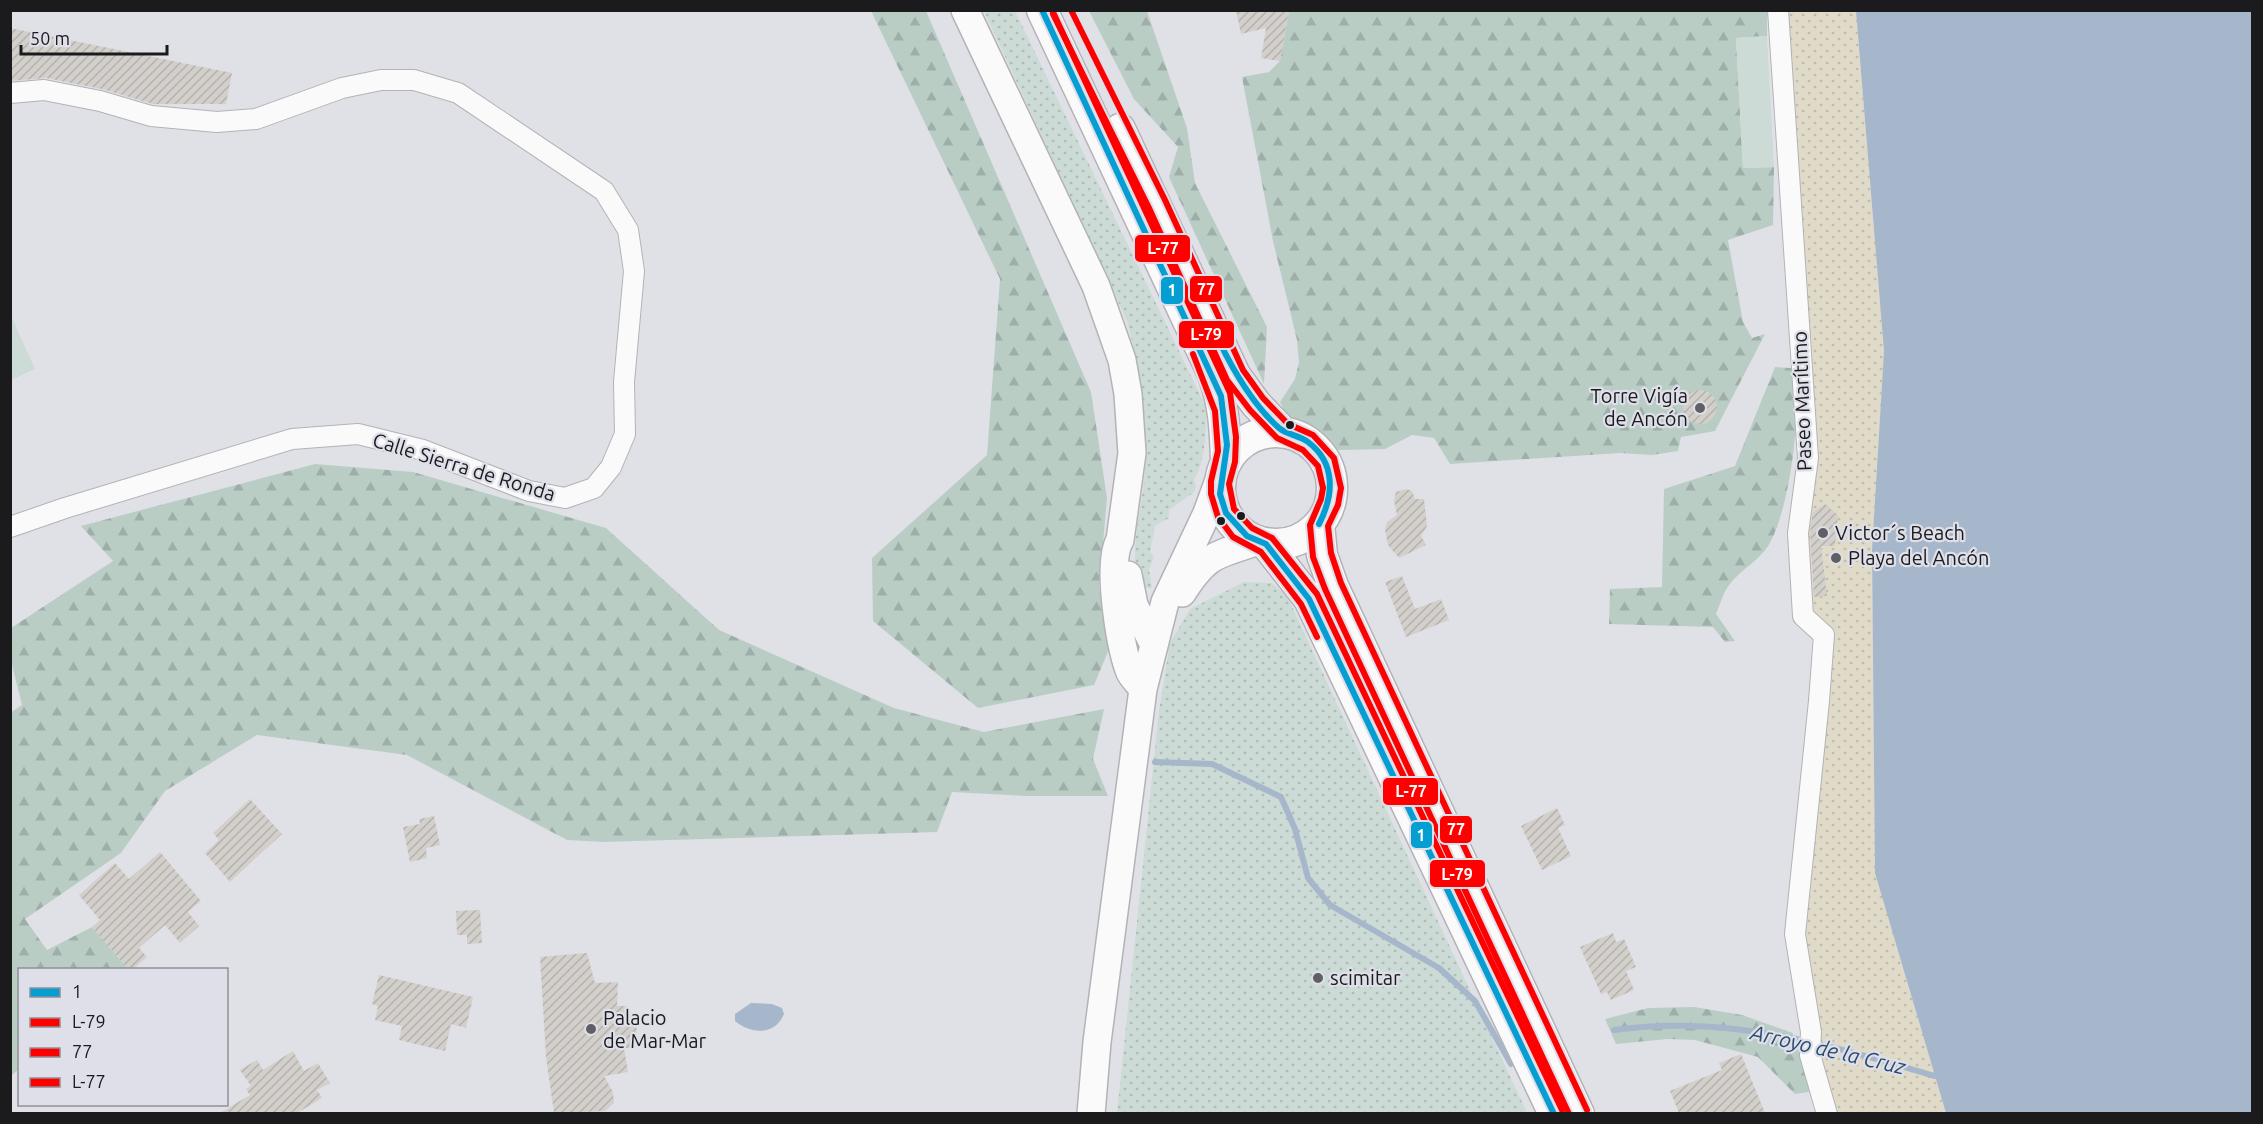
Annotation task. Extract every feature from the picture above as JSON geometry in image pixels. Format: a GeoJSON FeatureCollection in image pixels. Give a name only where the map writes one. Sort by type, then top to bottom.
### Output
{"type":"FeatureCollection","features":[{"type":"Feature","properties":{"kind":"main road"},"geometry":{"type":"LineString","coordinates":[[1041,10],[1217,386],[1225,419],[1224,467],[1220,496],[1224,508],[1237,528],[1261,543],[1309,599],[1554,1113]]}},
{"type":"Feature","properties":{"kind":"main road"},"geometry":{"type":"LineString","coordinates":[[1061,10],[1157,204],[1235,375],[1256,404],[1283,432]]}},
{"type":"Feature","properties":{"kind":"main road"},"geometry":{"type":"LineString","coordinates":[[1224,467],[1241,444],[1250,438],[1272,432],[1283,432],[1308,442],[1326,462],[1332,488],[1330,502],[1319,524],[1295,540],[1261,543]]}},
{"type":"Feature","properties":{"kind":"main road"},"geometry":{"type":"LineString","coordinates":[[1319,524],[1322,555],[1333,586],[1579,1113]]}},
{"type":"Feature","properties":{"kind":"street"},"geometry":{"type":"LineString","coordinates":[[965,10],[1096,286],[1122,360],[1129,406],[1132,453],[1120,540],[1114,549],[1113,564],[1120,626],[1129,672],[1143,689]]}},
{"type":"Feature","properties":{"kind":"street","name":"Paseo Marítimo"},"geometry":{"type":"LineString","coordinates":[[1778,10],[1808,458],[1798,533],[1803,616],[1824,635],[1795,934],[1811,1032],[1810,1055],[1827,1113]]}},
{"type":"Feature","properties":{"kind":"street","name":"Calle Sierra de Ronda"},"geometry":{"type":"LineString","coordinates":[[10,93],[44,90],[151,116],[217,122],[256,119],[342,88],[381,80],[414,80],[458,93],[604,191],[628,230],[634,271],[624,382],[625,434],[611,467],[594,488],[565,498],[529,491],[423,450],[358,434],[292,439],[65,508],[10,528]]}},
{"type":"Feature","properties":{"kind":"street"},"geometry":{"type":"LineString","coordinates":[[1091,1113],[1097,1042],[1143,689],[1160,623],[1224,467]]}},
{"type":"Feature","properties":{"kind":"street"},"geometry":{"type":"LineString","coordinates":[[1120,540],[1127,552],[1128,586],[1133,601],[1160,623]]}},
{"type":"Feature","properties":{"kind":"street"},"geometry":{"type":"LineString","coordinates":[[1160,623],[1197,569],[1210,558],[1261,543]]}},
{"type":"Feature","properties":{"kind":"street"},"geometry":{"type":"LineString","coordinates":[[1133,601],[1144,605],[1160,623]]}},
{"type":"Feature","properties":{"kind":"street"},"geometry":{"type":"LineString","coordinates":[[1120,626],[1160,623]]}},
{"type":"Feature","properties":{"kind":"green space"},"geometry":{"type":"Polygon","coordinates":[[[871,11],[926,11],[1091,392],[1107,498],[1099,588],[1112,642],[1094,685],[978,708],[873,621],[872,558],[987,455],[1000,279],[871,11]]]}},
{"type":"Feature","properties":{"kind":"green space"},"geometry":{"type":"Polygon","coordinates":[[[1089,11],[1147,11],[1187,128],[1195,183],[1267,327],[1264,384],[1169,177],[1178,147],[1134,99],[1089,11]]]}},
{"type":"Feature","properties":{"kind":"green space"},"geometry":{"type":"Polygon","coordinates":[[[1289,11],[1767,11],[1767,36],[1736,38],[1743,168],[1774,167],[1773,225],[1728,240],[1743,322],[1752,338],[1765,334],[1715,431],[1681,437],[1678,451],[1652,455],[1620,453],[1450,464],[1434,438],[1412,435],[1385,449],[1341,450],[1302,447],[1280,402],[1295,379],[1299,362],[1297,340],[1273,241],[1242,77],[1269,72],[1280,61],[1289,11]]]}},
{"type":"Feature","properties":{"kind":"green space"},"geometry":{"type":"Polygon","coordinates":[[[1775,367],[1791,368],[1795,384],[1793,458],[1776,531],[1764,551],[1729,585],[1716,614],[1735,641],[1725,642],[1713,627],[1609,624],[1610,589],[1662,587],[1664,489],[1735,466],[1775,367]]]}},
{"type":"Feature","properties":{"kind":"green space"},"geometry":{"type":"Polygon","coordinates":[[[315,464],[413,472],[606,528],[719,630],[894,708],[984,732],[1104,709],[1093,759],[1108,796],[1027,796],[952,792],[937,832],[603,842],[567,840],[407,755],[257,735],[165,791],[121,853],[25,919],[47,950],[92,927],[127,968],[18,968],[18,1070],[11,1076],[10,713],[22,705],[11,661],[11,628],[113,561],[81,526],[315,464]]]}},
{"type":"Feature","properties":{"kind":"green space"},"geometry":{"type":"Polygon","coordinates":[[[1694,1007],[1742,1015],[1793,1033],[1791,1042],[1804,1051],[1809,1092],[1795,1094],[1758,1057],[1695,1040],[1668,1039],[1616,1044],[1605,1019],[1648,1008],[1694,1007]]]}},
{"type":"Feature","properties":{"kind":"sand","name":"Playa del Ancón"},"geometry":{"type":"Polygon","coordinates":[[[1778,11],[1856,11],[1884,351],[1872,550],[1875,873],[1946,1113],[1827,1113],[1795,934],[1824,635],[1803,616],[1808,458],[1778,11]]]}},
{"type":"Feature","properties":{"kind":"shaded area"},"geometry":{"type":"Polygon","coordinates":[[[984,11],[1015,11],[1205,405],[1205,443],[1201,463],[1194,479],[1196,487],[1193,493],[1169,510],[1169,518],[1155,526],[1150,552],[1154,557],[1149,570],[1152,588],[1140,588],[1136,574],[1135,544],[1144,484],[1145,432],[1139,376],[1127,321],[984,11]]]}},
{"type":"Feature","properties":{"kind":"shaded area"},"geometry":{"type":"Polygon","coordinates":[[[1767,36],[1774,167],[1743,168],[1736,38],[1767,36]]]}},
{"type":"Feature","properties":{"kind":"shaded area"},"geometry":{"type":"Polygon","coordinates":[[[11,316],[35,369],[10,380],[11,316]]]}},
{"type":"Feature","properties":{"kind":"shaded area"},"geometry":{"type":"Polygon","coordinates":[[[1244,582],[1272,583],[1287,596],[1527,1113],[1117,1113],[1159,711],[1170,643],[1190,609],[1244,582]]]}},
{"type":"Feature","properties":{"kind":"water"},"geometry":{"type":"Polygon","coordinates":[[[1856,11],[2252,11],[2252,1113],[1946,1113],[1875,873],[1872,550],[1884,351],[1856,11]]]}},
{"type":"Feature","properties":{"kind":"water"},"geometry":{"type":"Polygon","coordinates":[[[751,1003],[772,1004],[782,1008],[784,1014],[775,1026],[768,1029],[762,1031],[748,1028],[735,1021],[735,1014],[751,1003]]]}},
{"type":"Feature","properties":{"kind":"building"},"geometry":{"type":"Polygon","coordinates":[[[1236,10],[1289,10],[1280,61],[1261,58],[1266,28],[1241,34],[1236,10]]]}},
{"type":"Feature","properties":{"kind":"building"},"geometry":{"type":"Polygon","coordinates":[[[10,28],[232,73],[226,104],[153,104],[102,89],[46,78],[10,81],[10,28]]]}},
{"type":"Feature","properties":{"kind":"building","name":"Torre Vigía de Ancón"},"geometry":{"type":"Polygon","coordinates":[[[1700,390],[1712,395],[1717,407],[1712,419],[1700,424],[1688,419],[1683,407],[1688,395],[1700,390]]]}},
{"type":"Feature","properties":{"kind":"building"},"geometry":{"type":"Polygon","coordinates":[[[1406,489],[1412,491],[1415,499],[1424,499],[1427,526],[1421,536],[1426,545],[1399,558],[1388,545],[1385,530],[1387,522],[1397,515],[1394,501],[1396,492],[1406,489]]]}},
{"type":"Feature","properties":{"kind":"building","name":"Victor´s Beach"},"geometry":{"type":"Polygon","coordinates":[[[1825,504],[1838,515],[1835,546],[1821,546],[1827,596],[1814,597],[1810,532],[1813,512],[1825,504]]]}},
{"type":"Feature","properties":{"kind":"building"},"geometry":{"type":"Polygon","coordinates":[[[1402,576],[1415,609],[1441,599],[1449,620],[1406,637],[1385,582],[1402,576]]]}},
{"type":"Feature","properties":{"kind":"building"},"geometry":{"type":"Polygon","coordinates":[[[250,799],[282,834],[230,882],[205,853],[219,840],[213,833],[250,799]]]}},
{"type":"Feature","properties":{"kind":"building"},"geometry":{"type":"Polygon","coordinates":[[[1557,808],[1565,825],[1558,828],[1571,856],[1542,870],[1521,826],[1557,808]]]}},
{"type":"Feature","properties":{"kind":"building"},"geometry":{"type":"Polygon","coordinates":[[[434,816],[440,845],[426,848],[427,858],[410,862],[403,827],[420,824],[419,819],[434,816]]]}},
{"type":"Feature","properties":{"kind":"building"},"geometry":{"type":"Polygon","coordinates":[[[160,852],[201,901],[188,912],[199,926],[180,943],[165,925],[139,948],[147,957],[134,968],[127,968],[92,927],[100,920],[79,895],[115,863],[129,879],[160,852]]]}},
{"type":"Feature","properties":{"kind":"building"},"geometry":{"type":"Polygon","coordinates":[[[480,910],[482,943],[467,944],[467,935],[457,935],[456,911],[480,910]]]}},
{"type":"Feature","properties":{"kind":"building"},"geometry":{"type":"Polygon","coordinates":[[[1613,933],[1616,942],[1624,939],[1636,967],[1626,971],[1634,990],[1611,1000],[1607,992],[1601,994],[1580,947],[1613,933]]]}},
{"type":"Feature","properties":{"kind":"building","name":"Palacio de Mar-Mar"},"geometry":{"type":"Polygon","coordinates":[[[587,953],[595,983],[618,982],[617,1006],[627,1006],[636,1022],[637,1035],[634,1048],[624,1048],[628,1072],[604,1076],[613,1092],[614,1103],[605,1111],[554,1113],[546,1057],[540,957],[587,953]]]}},
{"type":"Feature","properties":{"kind":"building"},"geometry":{"type":"Polygon","coordinates":[[[379,975],[473,997],[466,1028],[451,1024],[445,1051],[399,1040],[402,1026],[375,1020],[378,1006],[372,1004],[379,975]]]}},
{"type":"Feature","properties":{"kind":"building"},"geometry":{"type":"Polygon","coordinates":[[[293,1051],[304,1071],[318,1063],[330,1083],[317,1090],[322,1098],[297,1113],[220,1113],[250,1095],[246,1089],[251,1086],[240,1070],[257,1060],[263,1070],[293,1051]]]}},
{"type":"Feature","properties":{"kind":"building"},"geometry":{"type":"Polygon","coordinates":[[[1741,1054],[1765,1113],[1679,1113],[1670,1091],[1722,1070],[1719,1063],[1741,1054]]]}},
{"type":"Feature","properties":{"kind":"waterway","name":"Arroyo de la Cruz"},"geometry":{"type":"LineString","coordinates":[[1155,762],[1212,764],[1281,797],[1295,829],[1308,878],[1330,905],[1439,968],[1475,1001],[1511,1064]]}},
{"type":"Feature","properties":{"kind":"waterway","name":"Arroyo de la Cruz"},"geometry":{"type":"LineString","coordinates":[[1614,1030],[1656,1026],[1737,1029],[1815,1043],[1935,1076]]}},
{"type":"Feature","properties":{"kind":"transit line","name":"1"},"geometry":{"type":"LineString","coordinates":[[1042,10],[1221,396],[1227,445],[1220,494],[1226,513],[1247,536],[1266,544],[1309,599],[1554,1114]]}},
{"type":"Feature","properties":{"kind":"transit line","name":"L-77"},"geometry":{"type":"LineString","coordinates":[[1052,10],[1230,393],[1236,437],[1235,462],[1229,484],[1234,509],[1252,528],[1272,538],[1317,594],[1562,1110]]}},
{"type":"Feature","properties":{"kind":"transit line","name":"77"},"geometry":{"type":"LineString","coordinates":[[1071,10],[1165,200],[1243,370],[1263,398],[1288,424],[1313,435],[1334,458],[1341,488],[1338,505],[1328,526],[1331,553],[1341,583],[1587,1110]]}},
{"type":"Feature","properties":{"kind":"transit line","name":"L-79"},"geometry":{"type":"LineString","coordinates":[[1053,14],[1149,208],[1227,380],[1250,410],[1277,438],[1303,450],[1318,466],[1323,488],[1310,525],[1313,557],[1325,589],[1569,1114]]}},
{"type":"Feature","properties":{"kind":"transit line","name":"1"},"geometry":{"type":"LineString","coordinates":[[1219,341],[1238,376],[1261,409],[1282,430],[1308,442],[1324,460],[1330,480],[1328,502],[1319,524]]}},
{"type":"Feature","properties":{"kind":"transit line","name":"L-79"},"geometry":{"type":"LineString","coordinates":[[1193,354],[1215,411],[1218,451],[1211,481],[1211,494],[1218,517],[1233,537],[1261,552],[1301,604],[1317,637]]}},
{"type":"Feature","properties":{"kind":"place","name":"Torre Vigía de Ancón"},"geometry":{"type":"Point","coordinates":[1700,408]}},
{"type":"Feature","properties":{"kind":"place","name":"Victor´s Beach"},"geometry":{"type":"Point","coordinates":[1823,533]}},
{"type":"Feature","properties":{"kind":"place","name":"Playa del Ancón"},"geometry":{"type":"Point","coordinates":[1836,558]}},
{"type":"Feature","properties":{"kind":"place","name":"scimitar"},"geometry":{"type":"Point","coordinates":[1318,978]}},
{"type":"Feature","properties":{"kind":"place","name":"Palacio de Mar-Mar"},"geometry":{"type":"Point","coordinates":[591,1029]}}]}
